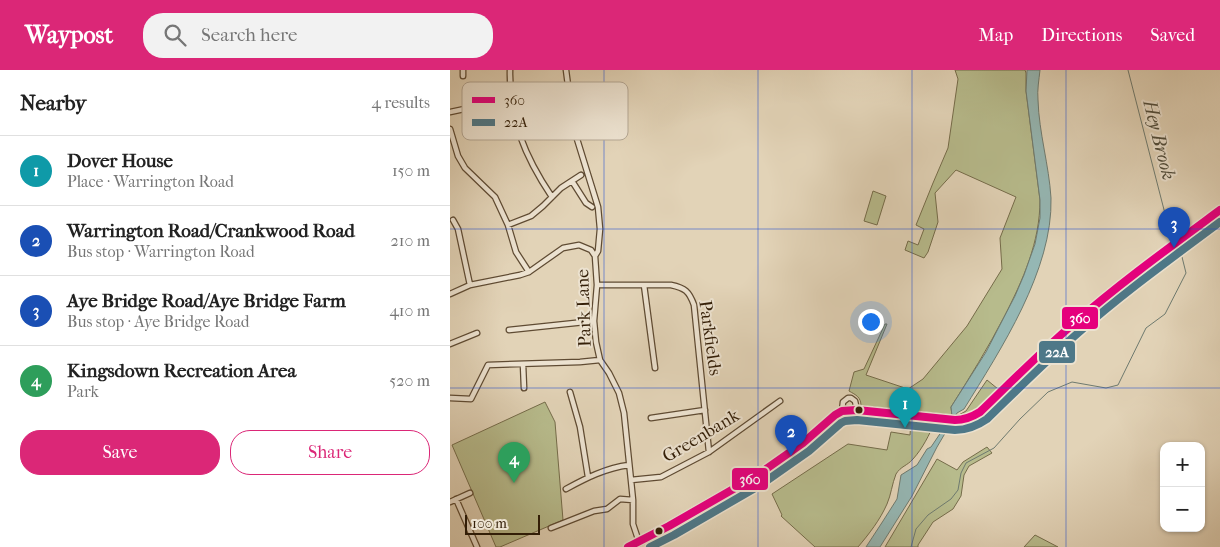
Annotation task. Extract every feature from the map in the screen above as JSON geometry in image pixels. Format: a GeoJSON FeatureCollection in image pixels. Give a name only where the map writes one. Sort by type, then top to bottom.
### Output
{"type":"FeatureCollection","features":[{"type":"Feature","properties":{"kind":"main road"},"geometry":{"type":"LineString","coordinates":[[628,547],[756,476],[842,411],[857,410],[952,420],[969,418],[980,412],[1085,314],[1220,210]]}},
{"type":"Feature","properties":{"kind":"street"},"geometry":{"type":"LineString","coordinates":[[450,129],[458,156],[465,168],[495,197],[508,225],[516,252],[529,272]]}},
{"type":"Feature","properties":{"kind":"street"},"geometry":{"type":"LineString","coordinates":[[521,140],[542,182],[552,197]]}},
{"type":"Feature","properties":{"kind":"street","name":"Park Lane"},"geometry":{"type":"LineString","coordinates":[[577,140],[598,207],[600,230],[598,251],[595,256],[597,286],[594,321],[596,342],[600,360],[619,393],[624,413],[633,500],[633,524],[639,542]]}},
{"type":"Feature","properties":{"kind":"street"},"geometry":{"type":"LineString","coordinates":[[508,225],[531,216],[561,188],[581,175]]}},
{"type":"Feature","properties":{"kind":"street"},"geometry":{"type":"LineString","coordinates":[[572,181],[586,203],[592,207]]}},
{"type":"Feature","properties":{"kind":"street"},"geometry":{"type":"LineString","coordinates":[[453,220],[457,226],[470,285]]}},
{"type":"Feature","properties":{"kind":"street"},"geometry":{"type":"LineString","coordinates":[[450,229],[457,226]]}},
{"type":"Feature","properties":{"kind":"street"},"geometry":{"type":"LineString","coordinates":[[450,294],[470,285],[529,272],[563,248],[579,245],[590,250],[595,256]]}},
{"type":"Feature","properties":{"kind":"street"},"geometry":{"type":"LineString","coordinates":[[644,285],[655,368]]}},
{"type":"Feature","properties":{"kind":"street","name":"Parkfields"},"geometry":{"type":"LineString","coordinates":[[597,286],[671,285],[682,288],[690,295],[694,305],[709,452]]}},
{"type":"Feature","properties":{"kind":"street"},"geometry":{"type":"LineString","coordinates":[[509,330],[594,321]]}},
{"type":"Feature","properties":{"kind":"street"},"geometry":{"type":"LineString","coordinates":[[450,344],[476,333]]}},
{"type":"Feature","properties":{"kind":"street"},"geometry":{"type":"LineString","coordinates":[[450,398],[470,399],[488,365],[600,360]]}},
{"type":"Feature","properties":{"kind":"street"},"geometry":{"type":"LineString","coordinates":[[524,364],[524,388]]}},
{"type":"Feature","properties":{"kind":"street"},"geometry":{"type":"LineString","coordinates":[[570,392],[580,427],[588,477]]}},
{"type":"Feature","properties":{"kind":"street"},"geometry":{"type":"LineString","coordinates":[[842,411],[843,402],[848,398],[855,401],[857,410]]}},
{"type":"Feature","properties":{"kind":"street","name":"Greenbank"},"geometry":{"type":"LineString","coordinates":[[631,480],[661,477],[709,452],[780,401]]}},
{"type":"Feature","properties":{"kind":"street"},"geometry":{"type":"LineString","coordinates":[[651,418],[705,410]]}},
{"type":"Feature","properties":{"kind":"street"},"geometry":{"type":"LineString","coordinates":[[566,489],[588,477],[616,466],[629,465]]}},
{"type":"Feature","properties":{"kind":"street"},"geometry":{"type":"LineString","coordinates":[[450,502],[470,493]]}},
{"type":"Feature","properties":{"kind":"street"},"geometry":{"type":"LineString","coordinates":[[456,499],[477,547]]}},
{"type":"Feature","properties":{"kind":"street"},"geometry":{"type":"LineString","coordinates":[[551,528],[594,511],[606,509],[620,499],[633,500]]}},
{"type":"Feature","properties":{"kind":"green space"},"geometry":{"type":"Polygon","coordinates":[[[955,70],[1025,70],[1040,200],[1034,246],[1024,275],[1004,317],[951,407],[952,416],[861,406],[859,398],[849,391],[854,372],[864,369],[885,324],[887,324],[866,375],[908,389],[923,379],[967,326],[1002,269],[1000,238],[1016,197],[956,170],[935,193],[938,222],[928,252],[924,258],[905,250],[908,241],[918,245],[924,229],[916,225],[948,148],[958,79],[955,70]]]}},
{"type":"Feature","properties":{"kind":"green space"},"geometry":{"type":"Polygon","coordinates":[[[873,191],[886,196],[877,225],[864,221],[873,191]]]}},
{"type":"Feature","properties":{"kind":"green space"},"geometry":{"type":"Polygon","coordinates":[[[987,380],[998,389],[975,410],[957,416],[966,411],[987,380]]]}},
{"type":"Feature","properties":{"kind":"green space"},"geometry":{"type":"Polygon","coordinates":[[[545,402],[555,422],[563,520],[496,547],[452,445],[545,402]]]}},
{"type":"Feature","properties":{"kind":"green space"},"geometry":{"type":"Polygon","coordinates":[[[911,420],[935,422],[917,455],[896,474],[884,510],[874,527],[858,547],[815,547],[781,516],[772,494],[848,444],[887,450],[891,432],[910,435],[911,420]]]}},
{"type":"Feature","properties":{"kind":"green space"},"geometry":{"type":"Polygon","coordinates":[[[987,447],[992,453],[969,466],[964,475],[961,496],[953,509],[933,522],[918,547],[885,547],[937,459],[957,470],[963,462],[987,447]]]}},
{"type":"Feature","properties":{"kind":"green space"},"geometry":{"type":"Polygon","coordinates":[[[1035,535],[1058,547],[1024,547],[1035,535]]]}},
{"type":"Feature","properties":{"kind":"water"},"geometry":{"type":"Polygon","coordinates":[[[1027,70],[1040,70],[1039,112],[1051,198],[1049,225],[1034,281],[1022,308],[993,361],[964,409],[957,413],[912,496],[880,547],[866,547],[897,499],[901,475],[917,465],[952,416],[951,407],[986,352],[1015,296],[1035,244],[1040,218],[1040,200],[1026,91],[1027,70]]]}},
{"type":"Feature","properties":{"kind":"waterway","name":"Hey Brook"},"geometry":{"type":"LineString","coordinates":[[1128,70],[1173,240]]}},
{"type":"Feature","properties":{"kind":"waterway","name":"Hey Brook"},"geometry":{"type":"LineString","coordinates":[[911,547],[916,529],[928,515],[951,499],[958,490],[961,473],[966,463],[994,448],[1048,392],[1072,382],[1106,388],[1118,385],[1146,328],[1165,314],[1186,273],[1182,257],[1175,246]]}},
{"type":"Feature","properties":{"kind":"transit line","name":"360"},"geometry":{"type":"LineString","coordinates":[[628,547],[669,526],[756,476],[803,443],[842,411],[857,410],[955,420],[965,419],[977,414],[1048,346],[1090,310],[1220,210]]}},
{"type":"Feature","properties":{"kind":"transit line","name":"22A"},"geometry":{"type":"LineString","coordinates":[[650,547],[762,484],[809,451],[845,421],[857,420],[955,430],[979,424],[987,419],[1095,318],[1220,222]]}},
{"type":"Feature","properties":{"kind":"place","name":"Aye Bridge Road/Aye Bridge Farm"},"geometry":{"type":"Point","coordinates":[1174,248]}},
{"type":"Feature","properties":{"kind":"place","name":"Dover House"},"geometry":{"type":"Point","coordinates":[905,428]}},
{"type":"Feature","properties":{"kind":"place","name":"Warrington Road/Crankwood Road"},"geometry":{"type":"Point","coordinates":[791,456]}},
{"type":"Feature","properties":{"kind":"place","name":"Kingsdown Recreation Area"},"geometry":{"type":"Point","coordinates":[514,483]}}]}
